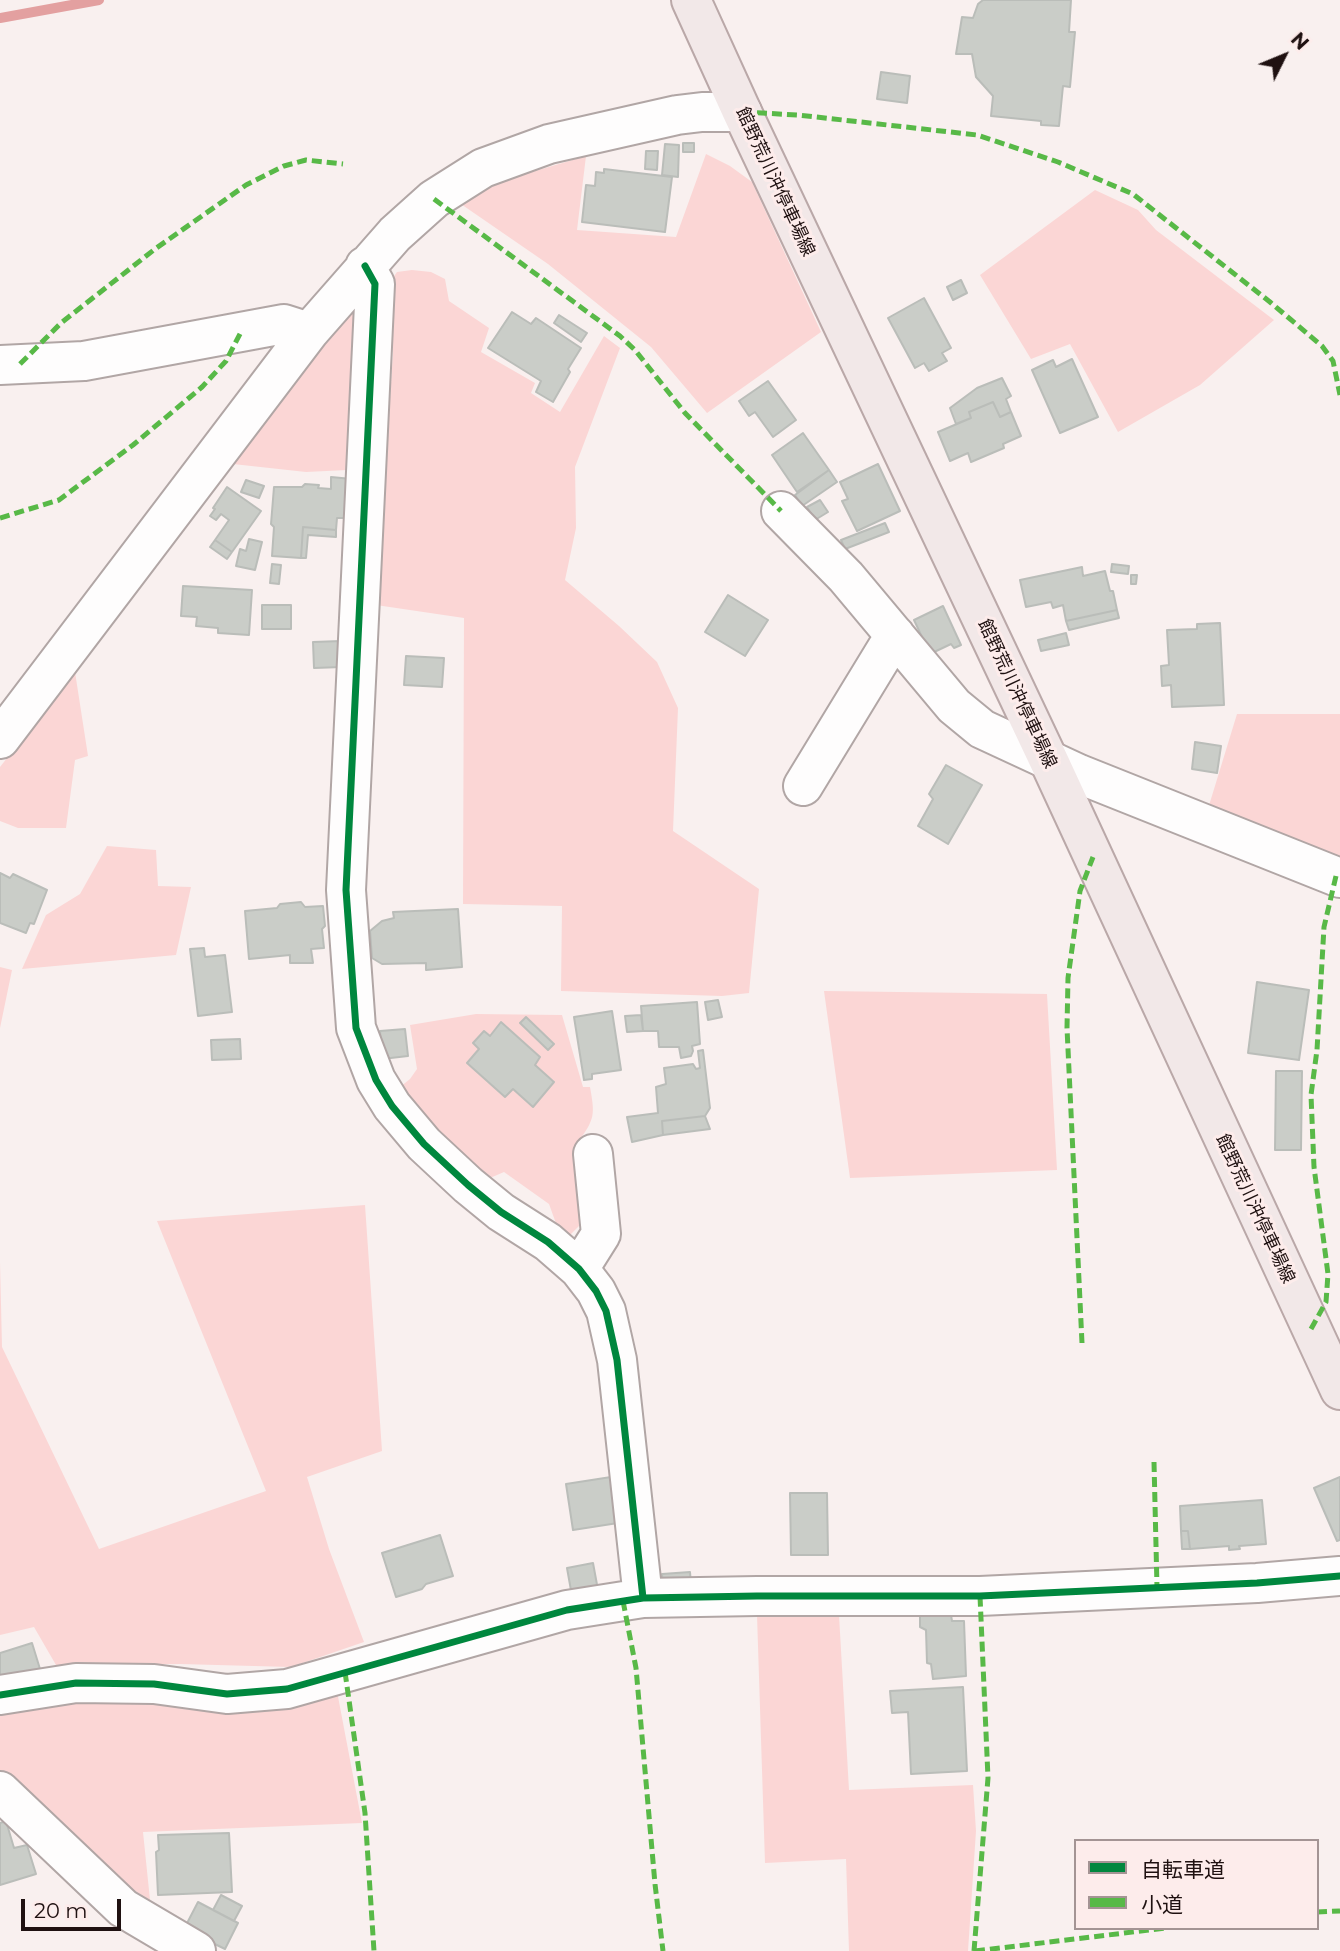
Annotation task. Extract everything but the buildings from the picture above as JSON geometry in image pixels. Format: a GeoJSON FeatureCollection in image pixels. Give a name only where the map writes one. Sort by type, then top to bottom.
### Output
{"type":"FeatureCollection","features":[{"type":"Feature","properties":{"kind":"main road","name":"館野荒川沖停車場線"},"geometry":{"type":"LineString","coordinates":[[691,0],[1049,761],[1340,1390]]}},
{"type":"Feature","properties":{"kind":"street"},"geometry":{"type":"LineString","coordinates":[[0,739],[309,332],[395,234],[434,199],[484,167],[549,145],[677,115],[742,112]]}},
{"type":"Feature","properties":{"kind":"street"},"geometry":{"type":"LineString","coordinates":[[365,266],[375,284],[346,890],[356,1028],[376,1080],[392,1106],[424,1144],[501,1212],[548,1242],[579,1269],[596,1291],[606,1311],[617,1360],[643,1598]]}},
{"type":"Feature","properties":{"kind":"street"},"geometry":{"type":"LineString","coordinates":[[0,365],[84,361],[284,324],[309,332]]}},
{"type":"Feature","properties":{"kind":"street"},"geometry":{"type":"LineString","coordinates":[[781,511],[846,577],[954,706],[982,729],[1049,761],[1340,878]]}},
{"type":"Feature","properties":{"kind":"street"},"geometry":{"type":"LineString","coordinates":[[803,786],[895,635]]}},
{"type":"Feature","properties":{"kind":"street"},"geometry":{"type":"LineString","coordinates":[[579,1269],[601,1234],[593,1154]]}},
{"type":"Feature","properties":{"kind":"street"},"geometry":{"type":"LineString","coordinates":[[0,1695],[76,1683],[154,1684],[227,1694],[287,1689],[567,1610],[643,1598],[981,1596],[1257,1583],[1340,1576]]}},
{"type":"Feature","properties":{"kind":"street"},"geometry":{"type":"LineString","coordinates":[[0,1790],[123,1908],[196,1951]]}},
{"type":"Feature","properties":{"kind":"shaded area"},"geometry":{"type":"Polygon","coordinates":[[[706,154],[730,166],[752,182],[821,332],[707,413],[651,347],[548,264],[458,202],[498,182],[586,156],[577,230],[676,237],[706,154]]]}},
{"type":"Feature","properties":{"kind":"shaded area"},"geometry":{"type":"Polygon","coordinates":[[[1095,190],[1138,210],[1156,230],[1274,320],[1200,385],[1118,432],[1070,344],[1031,359],[980,275],[1095,190]]]}},
{"type":"Feature","properties":{"kind":"shaded area"},"geometry":{"type":"Polygon","coordinates":[[[397,272],[431,272],[445,279],[449,301],[489,328],[481,352],[535,383],[531,393],[560,412],[604,336],[620,348],[575,467],[576,528],[565,580],[657,662],[678,708],[673,831],[759,889],[749,993],[722,996],[561,991],[562,906],[463,904],[464,618],[376,605],[393,353],[387,286],[397,272]]]}},
{"type":"Feature","properties":{"kind":"shaded area"},"geometry":{"type":"Polygon","coordinates":[[[361,297],[347,470],[306,472],[233,464],[361,297]]]}},
{"type":"Feature","properties":{"kind":"shaded area"},"geometry":{"type":"Polygon","coordinates":[[[75,672],[88,756],[75,760],[66,828],[18,828],[0,821],[0,767],[75,672]]]}},
{"type":"Feature","properties":{"kind":"shaded area"},"geometry":{"type":"Polygon","coordinates":[[[1237,714],[1340,714],[1340,864],[1207,812],[1237,714]]]}},
{"type":"Feature","properties":{"kind":"shaded area"},"geometry":{"type":"Polygon","coordinates":[[[107,846],[156,850],[158,886],[191,887],[176,955],[22,969],[46,915],[80,894],[107,846]]]}},
{"type":"Feature","properties":{"kind":"shaded area"},"geometry":{"type":"Polygon","coordinates":[[[0,967],[12,970],[0,1028],[0,967]]]}},
{"type":"Feature","properties":{"kind":"shaded area"},"geometry":{"type":"Polygon","coordinates":[[[824,991],[1047,994],[1057,1170],[850,1178],[824,991]]]}},
{"type":"Feature","properties":{"kind":"shaded area"},"geometry":{"type":"Polygon","coordinates":[[[476,1014],[562,1015],[583,1087],[590,1087],[593,1104],[591,1122],[578,1142],[589,1216],[570,1235],[558,1229],[549,1204],[504,1172],[490,1178],[433,1128],[400,1087],[417,1069],[410,1025],[476,1014]],[[526,1018],[520,1024],[548,1050],[554,1043],[526,1018]],[[501,1023],[490,1036],[474,1043],[479,1049],[467,1063],[505,1097],[513,1089],[533,1106],[554,1081],[535,1065],[540,1057],[501,1023]]]}},
{"type":"Feature","properties":{"kind":"shaded area"},"geometry":{"type":"Polygon","coordinates":[[[365,1205],[382,1451],[307,1477],[329,1549],[364,1642],[291,1667],[56,1665],[34,1627],[0,1635],[0,1262],[2,1347],[99,1549],[266,1491],[157,1221],[365,1205]]]}},
{"type":"Feature","properties":{"kind":"shaded area"},"geometry":{"type":"Polygon","coordinates":[[[757,1615],[839,1615],[849,1790],[973,1785],[976,1831],[968,1951],[849,1951],[846,1859],[765,1863],[757,1615]]]}},
{"type":"Feature","properties":{"kind":"shaded area"},"geometry":{"type":"Polygon","coordinates":[[[336,1686],[362,1823],[143,1832],[150,1900],[120,1882],[0,1772],[0,1711],[38,1702],[336,1686]]]}},
{"type":"Feature","properties":{"kind":"waterway"},"geometry":{"type":"LineString","coordinates":[[0,18],[99,0]]}},
{"type":"Feature","properties":{"kind":"marked path"},"geometry":{"type":"LineString","coordinates":[[742,112],[798,115],[977,135],[1058,162],[1133,194],[1322,346],[1333,361],[1340,395]]}},
{"type":"Feature","properties":{"kind":"marked path"},"geometry":{"type":"LineString","coordinates":[[20,364],[61,323],[155,249],[246,185],[284,166],[306,160],[343,164]]}},
{"type":"Feature","properties":{"kind":"marked path"},"geometry":{"type":"LineString","coordinates":[[434,199],[620,336],[635,350],[685,413],[781,511]]}},
{"type":"Feature","properties":{"kind":"marked path"},"geometry":{"type":"LineString","coordinates":[[0,518],[59,500],[133,445],[202,387],[226,361],[242,330]]}},
{"type":"Feature","properties":{"kind":"marked path"},"geometry":{"type":"LineString","coordinates":[[1082,1343],[1067,1028],[1068,978],[1080,891],[1093,857]]}},
{"type":"Feature","properties":{"kind":"marked path"},"geometry":{"type":"LineString","coordinates":[[1311,1329],[1326,1302],[1328,1274],[1314,1167],[1311,1095],[1317,1050],[1324,927],[1336,876]]}},
{"type":"Feature","properties":{"kind":"marked path"},"geometry":{"type":"LineString","coordinates":[[1154,1462],[1157,1587]]}},
{"type":"Feature","properties":{"kind":"marked path"},"geometry":{"type":"LineString","coordinates":[[974,1951],[988,1778],[980,1596]]}},
{"type":"Feature","properties":{"kind":"marked path"},"geometry":{"type":"LineString","coordinates":[[623,1601],[636,1668],[663,1951]]}},
{"type":"Feature","properties":{"kind":"marked path"},"geometry":{"type":"LineString","coordinates":[[345,1672],[365,1813],[374,1951]]}},
{"type":"Feature","properties":{"kind":"marked path"},"geometry":{"type":"LineString","coordinates":[[1319,1912],[1340,1911]]}},
{"type":"Feature","properties":{"kind":"marked path"},"geometry":{"type":"LineString","coordinates":[[975,1951],[1149,1930]]}},
{"type":"Feature","properties":{"kind":"cycle path"},"geometry":{"type":"LineString","coordinates":[[365,266],[375,284],[346,890],[356,1028],[376,1080],[392,1106],[424,1144],[501,1212],[548,1242],[579,1269],[596,1291],[606,1311],[617,1360],[643,1598]]}},
{"type":"Feature","properties":{"kind":"cycle path"},"geometry":{"type":"LineString","coordinates":[[0,1695],[76,1683],[154,1684],[227,1694],[287,1689],[567,1610],[643,1598],[980,1596],[1257,1583],[1340,1576]]}}]}
